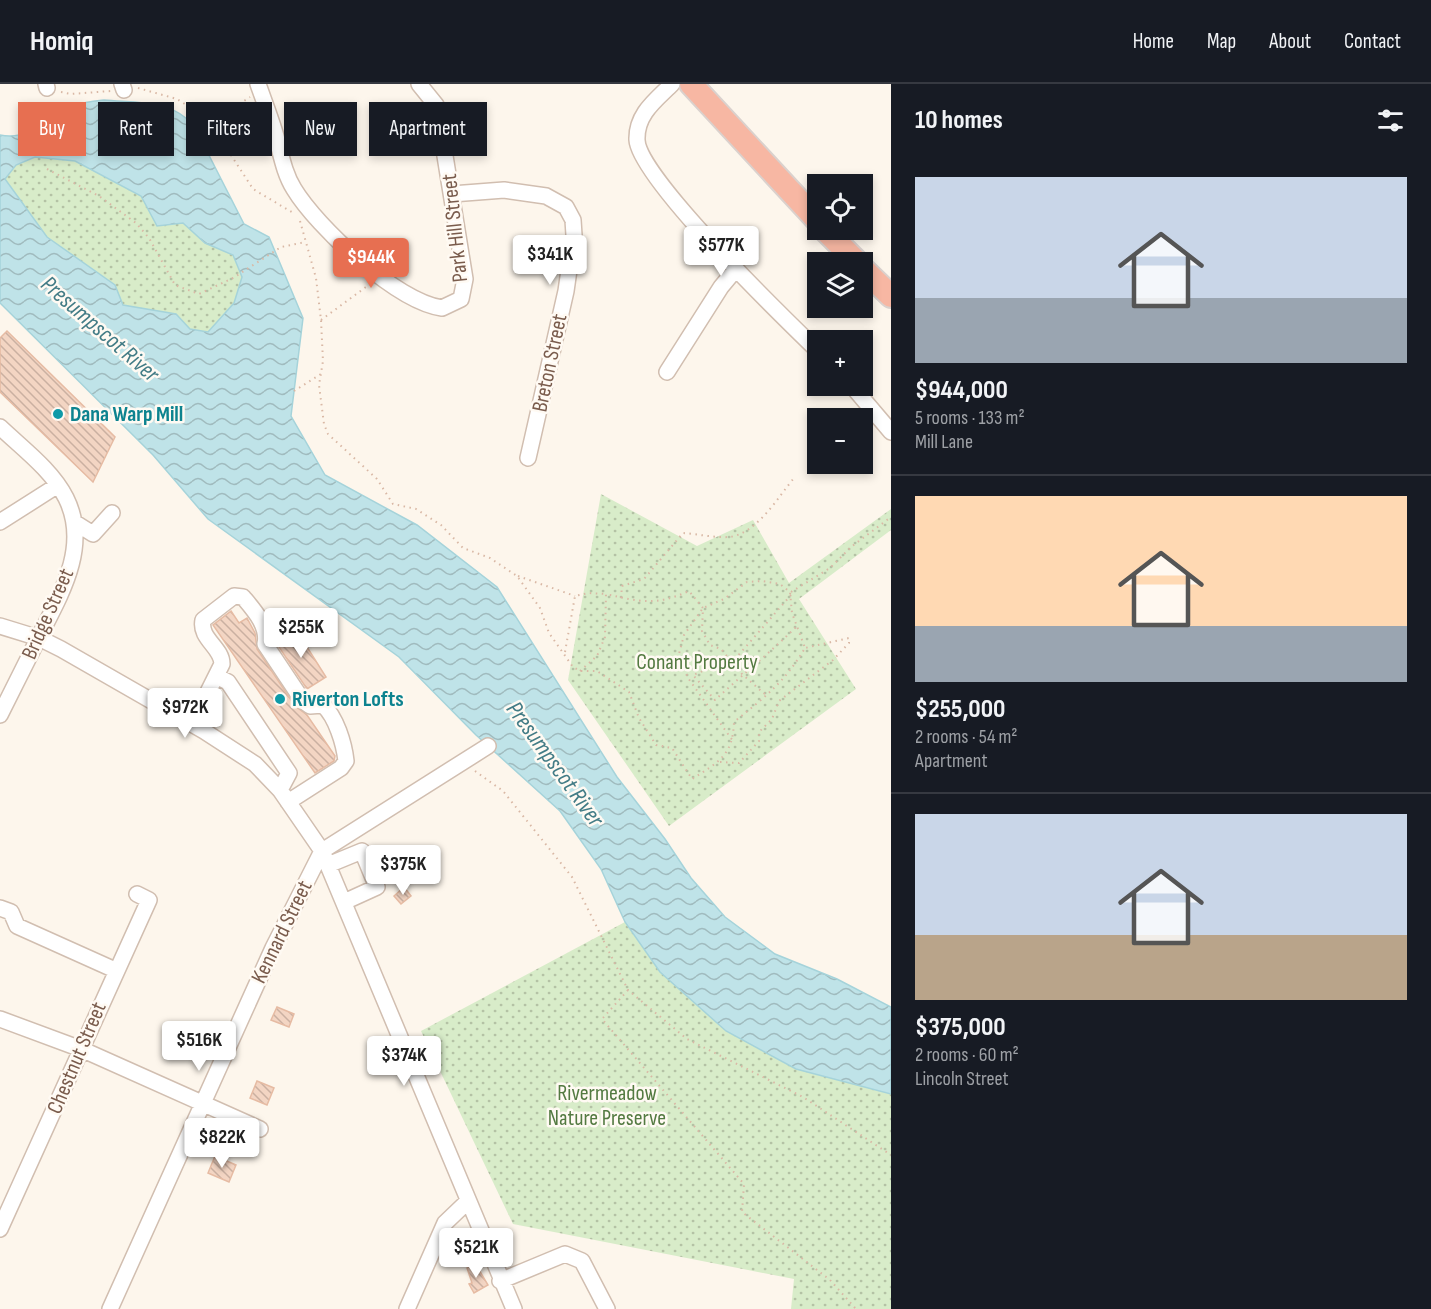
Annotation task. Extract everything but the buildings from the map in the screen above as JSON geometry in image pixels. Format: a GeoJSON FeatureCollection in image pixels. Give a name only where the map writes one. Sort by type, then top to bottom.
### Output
{"type":"FeatureCollection","features":[{"type":"Feature","properties":{"kind":"highway"},"geometry":{"type":"LineString","coordinates":[[691,84],[807,209]]}},
{"type":"Feature","properties":{"kind":"highway"},"geometry":{"type":"LineString","coordinates":[[835,240],[847,252]]}},
{"type":"Feature","properties":{"kind":"highway"},"geometry":{"type":"LineString","coordinates":[[873,279],[891,296]]}},
{"type":"Feature","properties":{"kind":"street","name":"Park Hill Street"},"geometry":{"type":"LineString","coordinates":[[381,276],[419,303],[442,308],[461,299],[465,279],[436,105],[419,84]]}},
{"type":"Feature","properties":{"kind":"street"},"geometry":{"type":"LineString","coordinates":[[672,84],[642,114],[638,127],[640,154],[654,175],[736,269],[807,340]]}},
{"type":"Feature","properties":{"kind":"street"},"geometry":{"type":"LineString","coordinates":[[259,88],[293,188],[343,244],[381,276]]}},
{"type":"Feature","properties":{"kind":"street","name":"Breton Street"},"geometry":{"type":"LineString","coordinates":[[452,194],[504,190],[546,196],[566,207],[573,220],[574,235],[566,291],[528,458]]}},
{"type":"Feature","properties":{"kind":"street"},"geometry":{"type":"LineString","coordinates":[[667,372],[721,287],[736,269]]}},
{"type":"Feature","properties":{"kind":"street"},"geometry":{"type":"LineString","coordinates":[[860,396],[891,432]]}},
{"type":"Feature","properties":{"kind":"street","name":"Bridge Street"},"geometry":{"type":"LineString","coordinates":[[0,427],[58,485],[70,508],[74,522],[74,551],[68,578],[0,715]]}},
{"type":"Feature","properties":{"kind":"street"},"geometry":{"type":"LineString","coordinates":[[0,522],[58,485]]}},
{"type":"Feature","properties":{"kind":"street"},"geometry":{"type":"LineString","coordinates":[[74,522],[93,534],[112,513]]}},
{"type":"Feature","properties":{"kind":"street"},"geometry":{"type":"LineString","coordinates":[[192,724],[218,677],[222,658],[202,631],[203,620],[234,596],[243,597],[258,614],[266,638],[265,644],[303,702],[310,706],[323,705],[329,711],[345,749],[346,760],[341,768],[284,796]]}},
{"type":"Feature","properties":{"kind":"street"},"geometry":{"type":"LineString","coordinates":[[0,626],[39,639],[192,724],[249,760],[284,796],[325,858],[500,1281],[514,1309]]}},
{"type":"Feature","properties":{"kind":"street"},"geometry":{"type":"LineString","coordinates":[[218,677],[228,682],[289,773],[284,796]]}},
{"type":"Feature","properties":{"kind":"street"},"geometry":{"type":"LineString","coordinates":[[325,858],[488,746]]}},
{"type":"Feature","properties":{"kind":"street"},"geometry":{"type":"LineString","coordinates":[[325,858],[363,851],[377,887],[344,902]]}},
{"type":"Feature","properties":{"kind":"street","name":"Kennard Street"},"geometry":{"type":"LineString","coordinates":[[111,1309],[273,948],[325,858]]}},
{"type":"Feature","properties":{"kind":"street","name":"Chestnut Street"},"geometry":{"type":"LineString","coordinates":[[0,1229],[115,970],[149,900],[137,894]]}},
{"type":"Feature","properties":{"kind":"street"},"geometry":{"type":"LineString","coordinates":[[0,908],[11,912],[17,926],[115,970]]}},
{"type":"Feature","properties":{"kind":"street"},"geometry":{"type":"LineString","coordinates":[[0,1019],[81,1049],[260,1129]]}},
{"type":"Feature","properties":{"kind":"street"},"geometry":{"type":"LineString","coordinates":[[407,1309],[445,1223],[468,1201]]}},
{"type":"Feature","properties":{"kind":"street"},"geometry":{"type":"LineString","coordinates":[[500,1281],[565,1254],[582,1261],[607,1309]]}},
{"type":"Feature","properties":{"kind":"path"},"geometry":{"type":"LineString","coordinates":[[46,86],[71,94],[123,87],[140,88],[177,99],[186,105]]}},
{"type":"Feature","properties":{"kind":"path"},"geometry":{"type":"LineString","coordinates":[[240,102],[259,88]]}},
{"type":"Feature","properties":{"kind":"path"},"geometry":{"type":"LineString","coordinates":[[232,156],[253,189],[298,216],[316,278],[321,320],[319,385],[328,434],[377,479],[393,504],[416,509],[441,525],[463,548],[490,558],[517,576],[575,596],[589,592],[643,603],[666,601],[689,591],[703,608],[702,631],[710,645],[721,649],[742,674],[767,696]]}},
{"type":"Feature","properties":{"kind":"path"},"geometry":{"type":"LineString","coordinates":[[47,169],[99,196],[136,224],[149,238],[175,285],[199,294],[233,278],[281,247],[306,242]]}},
{"type":"Feature","properties":{"kind":"path"},"geometry":{"type":"LineString","coordinates":[[321,320],[381,276]]}},
{"type":"Feature","properties":{"kind":"path"},"geometry":{"type":"LineString","coordinates":[[294,391],[321,374]]}},
{"type":"Feature","properties":{"kind":"path"},"geometry":{"type":"LineString","coordinates":[[621,598],[622,586],[644,579],[682,533],[730,537],[744,532],[763,516],[794,478]]}},
{"type":"Feature","properties":{"kind":"path"},"geometry":{"type":"LineString","coordinates":[[797,626],[772,651],[742,674],[715,700],[693,675],[736,658],[790,594],[830,568],[851,548],[891,517]]}},
{"type":"Feature","properties":{"kind":"path"},"geometry":{"type":"LineString","coordinates":[[517,576],[540,608],[549,633],[565,652],[573,667],[580,671],[597,671],[629,692],[639,718],[656,745],[672,748],[692,779],[720,762],[733,741],[734,722],[789,675],[805,648],[849,638],[849,642],[833,660],[779,701],[772,719],[759,732],[759,741],[739,763],[720,762]]}},
{"type":"Feature","properties":{"kind":"path"},"geometry":{"type":"LineString","coordinates":[[733,741],[688,678],[679,654],[684,635],[703,608],[724,599],[747,582],[762,581],[780,584],[790,594],[792,613],[805,648]]}},
{"type":"Feature","properties":{"kind":"path"},"geometry":{"type":"LineString","coordinates":[[580,671],[597,656],[605,637],[606,594]]}},
{"type":"Feature","properties":{"kind":"path"},"geometry":{"type":"LineString","coordinates":[[565,652],[575,596]]}},
{"type":"Feature","properties":{"kind":"path"},"geometry":{"type":"LineString","coordinates":[[463,761],[503,791],[572,877],[628,990],[687,1039],[803,1097],[891,1155]]}},
{"type":"Feature","properties":{"kind":"path"},"geometry":{"type":"LineString","coordinates":[[628,990],[602,1019],[744,1184],[742,1212],[830,1280],[856,1309]]}},
{"type":"Feature","properties":{"kind":"green space"},"geometry":{"type":"Polygon","coordinates":[[[35,157],[75,161],[141,196],[157,226],[183,223],[205,243],[233,255],[242,277],[234,303],[208,332],[190,329],[176,314],[122,305],[115,285],[47,238],[5,179],[16,165],[35,157]]]}},
{"type":"Feature","properties":{"kind":"green space","name":"Conant Property"},"geometry":{"type":"Polygon","coordinates":[[[601,494],[697,546],[753,520],[789,583],[891,509],[891,530],[799,599],[856,689],[669,826],[568,680],[601,494]]]}},
{"type":"Feature","properties":{"kind":"green space","name":"Rivermeadow Nature Preserve"},"geometry":{"type":"Polygon","coordinates":[[[625,922],[660,972],[796,1069],[891,1094],[891,1309],[791,1309],[794,1279],[513,1224],[421,1031],[625,922]]]}},
{"type":"Feature","properties":{"kind":"water","name":"Presumpscot River"},"geometry":{"type":"Polygon","coordinates":[[[104,100],[128,102],[98,102],[98,156],[174,156],[174,111],[186,118],[186,156],[209,156],[244,224],[269,237],[303,318],[291,416],[325,475],[417,525],[497,587],[617,777],[665,839],[691,878],[725,917],[775,954],[837,979],[891,1007],[891,1094],[796,1069],[726,1031],[660,972],[625,922],[601,869],[560,811],[476,735],[399,657],[208,519],[153,455],[0,303],[0,135],[18,135],[18,156],[86,156],[86,102],[104,100]],[[35,157],[16,165],[5,179],[47,237],[115,285],[123,305],[176,314],[190,329],[208,332],[234,303],[242,277],[233,255],[205,243],[183,223],[157,226],[141,196],[75,161],[35,157]]]}},
{"type":"Feature","properties":{"kind":"place","name":"Dana Warp Mill"},"geometry":{"type":"Point","coordinates":[58,414]}},
{"type":"Feature","properties":{"kind":"place","name":"Riverton Lofts"},"geometry":{"type":"Point","coordinates":[280,699]}}]}
